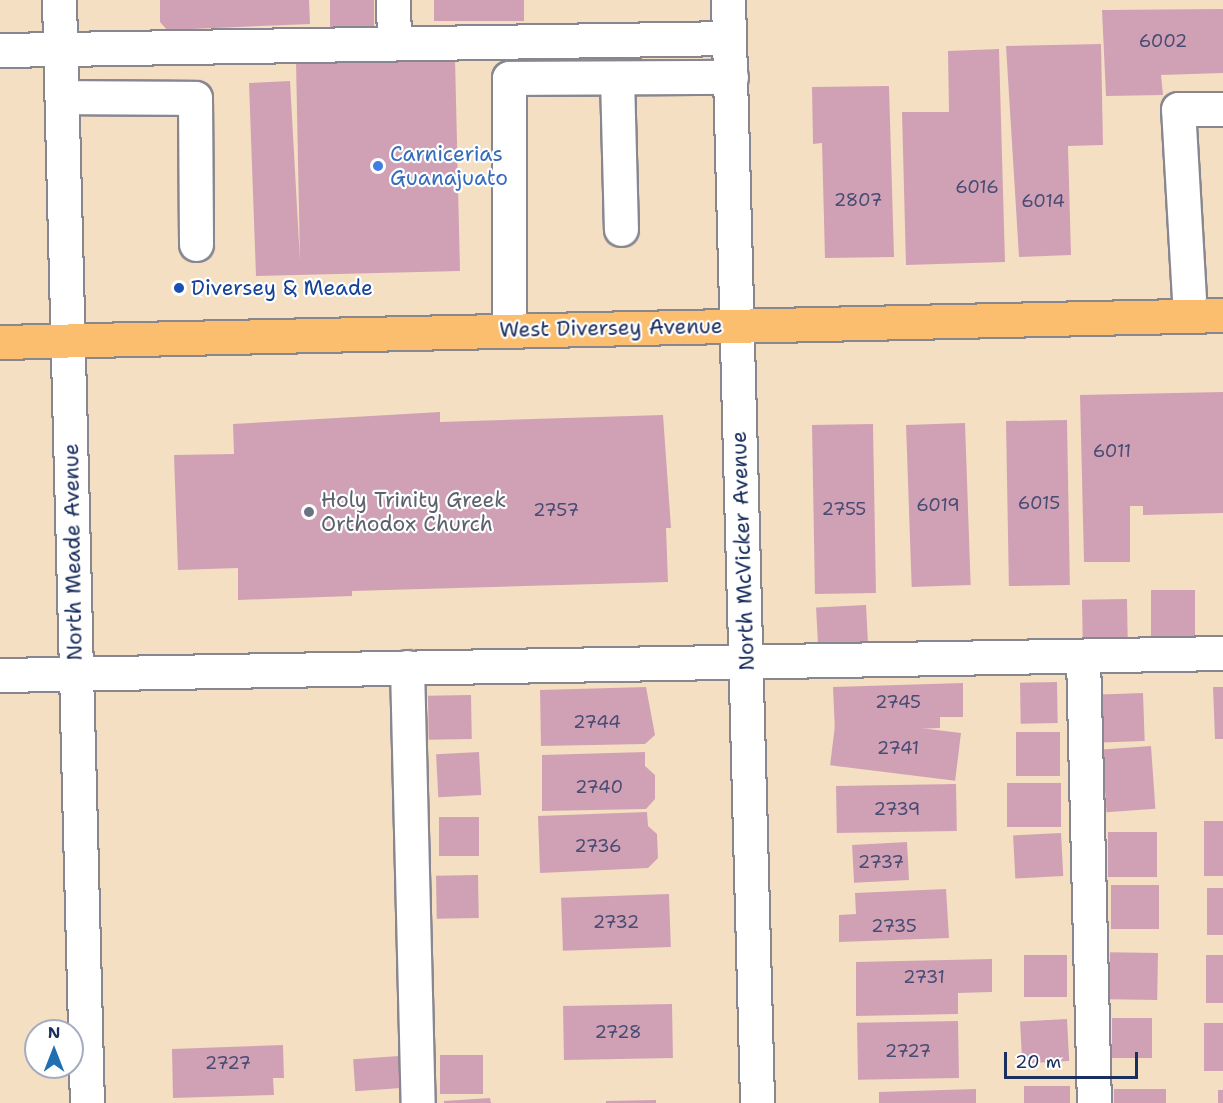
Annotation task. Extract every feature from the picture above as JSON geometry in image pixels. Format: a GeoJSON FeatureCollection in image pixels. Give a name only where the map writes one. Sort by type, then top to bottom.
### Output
{"type":"FeatureCollection","features":[{"type":"Feature","properties":{"kind":"main road","name":"West Diversey Avenue"},"geometry":{"type":"LineString","coordinates":[[0,342],[1223,315]]}},
{"type":"Feature","properties":{"kind":"street","name":"North Meade Avenue"},"geometry":{"type":"LineString","coordinates":[[59,0],[87,1103]]}},
{"type":"Feature","properties":{"kind":"street"},"geometry":{"type":"LineString","coordinates":[[393,0],[394,41]]}},
{"type":"Feature","properties":{"kind":"street","name":"North McVicker Avenue"},"geometry":{"type":"LineString","coordinates":[[728,0],[757,1103]]}},
{"type":"Feature","properties":{"kind":"street"},"geometry":{"type":"LineString","coordinates":[[0,50],[394,41],[729,38]]}},
{"type":"Feature","properties":{"kind":"street"},"geometry":{"type":"LineString","coordinates":[[509,330],[509,78],[730,77]]}},
{"type":"Feature","properties":{"kind":"street"},"geometry":{"type":"LineString","coordinates":[[617,78],[621,229]]}},
{"type":"Feature","properties":{"kind":"street"},"geometry":{"type":"LineString","coordinates":[[62,97],[195,98],[196,244]]}},
{"type":"Feature","properties":{"kind":"street"},"geometry":{"type":"LineString","coordinates":[[1190,316],[1178,110],[1223,109]]}},
{"type":"Feature","properties":{"kind":"street"},"geometry":{"type":"LineString","coordinates":[[0,675],[1223,653]]}},
{"type":"Feature","properties":{"kind":"street"},"geometry":{"type":"LineString","coordinates":[[1083,656],[1094,1103]]}},
{"type":"Feature","properties":{"kind":"street"},"geometry":{"type":"LineString","coordinates":[[407,667],[418,1103]]}},
{"type":"Feature","properties":{"kind":"building"},"geometry":{"type":"Polygon","coordinates":[[[160,0],[309,0],[310,24],[167,30],[160,22],[160,0]]]}},
{"type":"Feature","properties":{"kind":"building"},"geometry":{"type":"Polygon","coordinates":[[[330,0],[374,0],[374,27],[330,27],[330,0]]]}},
{"type":"Feature","properties":{"kind":"building"},"geometry":{"type":"Polygon","coordinates":[[[434,0],[524,0],[524,21],[434,21],[434,0]]]}},
{"type":"Feature","properties":{"kind":"building"},"geometry":{"type":"Polygon","coordinates":[[[1223,9],[1223,73],[1161,75],[1163,95],[1106,96],[1102,10],[1223,9]]]}},
{"type":"Feature","properties":{"kind":"building"},"geometry":{"type":"Polygon","coordinates":[[[1101,44],[1103,145],[1068,146],[1071,255],[1019,257],[1006,46],[1101,44]]]}},
{"type":"Feature","properties":{"kind":"building"},"geometry":{"type":"Polygon","coordinates":[[[999,49],[1005,262],[906,265],[902,112],[949,112],[948,51],[999,49]]]}},
{"type":"Feature","properties":{"kind":"building","name":"Carnicerias Guanajuato"},"geometry":{"type":"Polygon","coordinates":[[[455,58],[460,271],[256,276],[249,83],[290,81],[300,261],[296,61],[455,58]]]}},
{"type":"Feature","properties":{"kind":"building"},"geometry":{"type":"Polygon","coordinates":[[[889,86],[894,257],[825,258],[822,143],[813,144],[812,87],[889,86]]]}},
{"type":"Feature","properties":{"kind":"building"},"geometry":{"type":"Polygon","coordinates":[[[1223,392],[1223,513],[1143,515],[1143,506],[1130,506],[1130,562],[1084,562],[1080,395],[1223,392]]]}},
{"type":"Feature","properties":{"kind":"building"},"geometry":{"type":"Polygon","coordinates":[[[440,412],[440,422],[663,415],[671,528],[666,528],[668,582],[352,591],[352,596],[238,600],[238,568],[178,570],[174,455],[234,454],[233,424],[440,412]]]}},
{"type":"Feature","properties":{"kind":"building"},"geometry":{"type":"Polygon","coordinates":[[[1067,420],[1070,585],[1009,586],[1006,421],[1067,420]]]}},
{"type":"Feature","properties":{"kind":"building"},"geometry":{"type":"Polygon","coordinates":[[[965,423],[971,585],[912,587],[906,425],[965,423]]]}},
{"type":"Feature","properties":{"kind":"building"},"geometry":{"type":"Polygon","coordinates":[[[873,424],[876,593],[815,594],[812,425],[873,424]]]}},
{"type":"Feature","properties":{"kind":"building"},"geometry":{"type":"Polygon","coordinates":[[[1151,590],[1195,590],[1195,637],[1151,637],[1151,590]]]}},
{"type":"Feature","properties":{"kind":"building"},"geometry":{"type":"Polygon","coordinates":[[[1127,599],[1128,644],[1083,645],[1082,600],[1127,599]]]}},
{"type":"Feature","properties":{"kind":"building"},"geometry":{"type":"Polygon","coordinates":[[[866,605],[868,650],[818,653],[816,608],[866,605]]]}},
{"type":"Feature","properties":{"kind":"building"},"geometry":{"type":"Polygon","coordinates":[[[1057,682],[1058,723],[1021,724],[1020,683],[1057,682]]]}},
{"type":"Feature","properties":{"kind":"building"},"geometry":{"type":"Polygon","coordinates":[[[963,683],[963,717],[940,717],[940,728],[835,732],[833,687],[963,683]]]}},
{"type":"Feature","properties":{"kind":"building"},"geometry":{"type":"Polygon","coordinates":[[[646,687],[655,735],[645,744],[541,746],[540,690],[646,687]]]}},
{"type":"Feature","properties":{"kind":"building"},"geometry":{"type":"Polygon","coordinates":[[[1213,687],[1223,687],[1223,739],[1215,739],[1213,687]]]}},
{"type":"Feature","properties":{"kind":"building"},"geometry":{"type":"Polygon","coordinates":[[[1143,693],[1145,741],[1102,742],[1100,695],[1143,693]]]}},
{"type":"Feature","properties":{"kind":"building"},"geometry":{"type":"Polygon","coordinates":[[[471,695],[472,739],[429,740],[428,696],[471,695]]]}},
{"type":"Feature","properties":{"kind":"building"},"geometry":{"type":"Polygon","coordinates":[[[836,718],[961,733],[955,781],[830,765],[836,718]]]}},
{"type":"Feature","properties":{"kind":"building"},"geometry":{"type":"Polygon","coordinates":[[[1016,732],[1060,732],[1060,776],[1016,776],[1016,732]]]}},
{"type":"Feature","properties":{"kind":"building"},"geometry":{"type":"Polygon","coordinates":[[[1151,746],[1155,809],[1107,812],[1102,749],[1151,746]]]}},
{"type":"Feature","properties":{"kind":"building"},"geometry":{"type":"Polygon","coordinates":[[[479,752],[481,795],[438,797],[436,754],[479,752]]]}},
{"type":"Feature","properties":{"kind":"building"},"geometry":{"type":"Polygon","coordinates":[[[645,752],[645,766],[655,775],[655,799],[646,809],[542,811],[542,755],[645,752]]]}},
{"type":"Feature","properties":{"kind":"building"},"geometry":{"type":"Polygon","coordinates":[[[1007,783],[1061,783],[1061,827],[1007,827],[1007,783]]]}},
{"type":"Feature","properties":{"kind":"building"},"geometry":{"type":"Polygon","coordinates":[[[956,784],[957,831],[837,833],[836,786],[956,784]]]}},
{"type":"Feature","properties":{"kind":"building"},"geometry":{"type":"Polygon","coordinates":[[[647,812],[648,826],[657,834],[658,858],[648,868],[540,873],[538,816],[647,812]]]}},
{"type":"Feature","properties":{"kind":"building"},"geometry":{"type":"Polygon","coordinates":[[[439,817],[479,817],[479,856],[439,856],[439,817]]]}},
{"type":"Feature","properties":{"kind":"building"},"geometry":{"type":"Polygon","coordinates":[[[1204,821],[1223,821],[1223,876],[1204,876],[1204,821]]]}},
{"type":"Feature","properties":{"kind":"building"},"geometry":{"type":"Polygon","coordinates":[[[1108,832],[1157,832],[1157,877],[1108,877],[1108,832]]]}},
{"type":"Feature","properties":{"kind":"building"},"geometry":{"type":"Polygon","coordinates":[[[1061,833],[1063,876],[1015,878],[1013,836],[1061,833]]]}},
{"type":"Feature","properties":{"kind":"building"},"geometry":{"type":"Polygon","coordinates":[[[907,842],[909,880],[854,883],[852,845],[907,842]]]}},
{"type":"Feature","properties":{"kind":"building"},"geometry":{"type":"Polygon","coordinates":[[[478,875],[479,918],[437,919],[436,876],[478,875]]]}},
{"type":"Feature","properties":{"kind":"building"},"geometry":{"type":"Polygon","coordinates":[[[1111,885],[1159,885],[1159,929],[1111,929],[1111,885]]]}},
{"type":"Feature","properties":{"kind":"building"},"geometry":{"type":"Polygon","coordinates":[[[1207,888],[1223,888],[1223,935],[1207,935],[1207,888]]]}},
{"type":"Feature","properties":{"kind":"building"},"geometry":{"type":"Polygon","coordinates":[[[946,889],[949,938],[839,942],[839,915],[856,914],[855,893],[946,889]]]}},
{"type":"Feature","properties":{"kind":"building"},"geometry":{"type":"Polygon","coordinates":[[[669,894],[671,947],[563,951],[561,898],[669,894]]]}},
{"type":"Feature","properties":{"kind":"building"},"geometry":{"type":"Polygon","coordinates":[[[1110,952],[1158,953],[1157,1000],[1109,999],[1110,952]]]}},
{"type":"Feature","properties":{"kind":"building"},"geometry":{"type":"Polygon","coordinates":[[[1024,955],[1067,955],[1067,997],[1024,997],[1024,955]]]}},
{"type":"Feature","properties":{"kind":"building"},"geometry":{"type":"Polygon","coordinates":[[[1206,955],[1223,955],[1223,1003],[1206,1003],[1206,955]]]}},
{"type":"Feature","properties":{"kind":"building"},"geometry":{"type":"Polygon","coordinates":[[[992,959],[992,992],[958,993],[958,1014],[856,1016],[856,962],[992,959]]]}},
{"type":"Feature","properties":{"kind":"building"},"geometry":{"type":"Polygon","coordinates":[[[672,1004],[673,1058],[564,1060],[563,1006],[672,1004]]]}},
{"type":"Feature","properties":{"kind":"building"},"geometry":{"type":"Polygon","coordinates":[[[1112,1018],[1152,1018],[1152,1058],[1112,1058],[1112,1018]]]}},
{"type":"Feature","properties":{"kind":"building"},"geometry":{"type":"Polygon","coordinates":[[[1067,1019],[1069,1061],[1022,1063],[1020,1021],[1067,1019]]]}},
{"type":"Feature","properties":{"kind":"building"},"geometry":{"type":"Polygon","coordinates":[[[958,1021],[959,1078],[858,1080],[857,1023],[958,1021]]]}},
{"type":"Feature","properties":{"kind":"building"},"geometry":{"type":"Polygon","coordinates":[[[1204,1023],[1223,1023],[1223,1071],[1204,1071],[1204,1023]]]}},
{"type":"Feature","properties":{"kind":"building"},"geometry":{"type":"Polygon","coordinates":[[[283,1045],[284,1078],[273,1078],[274,1095],[173,1098],[172,1049],[283,1045]]]}},
{"type":"Feature","properties":{"kind":"building"},"geometry":{"type":"Polygon","coordinates":[[[440,1055],[483,1055],[483,1094],[440,1094],[440,1055]]]}},
{"type":"Feature","properties":{"kind":"building"},"geometry":{"type":"Polygon","coordinates":[[[399,1056],[401,1088],[355,1091],[353,1059],[399,1056]]]}},
{"type":"Feature","properties":{"kind":"building"},"geometry":{"type":"Polygon","coordinates":[[[1024,1086],[1070,1086],[1070,1103],[1024,1103],[1024,1086]]]}},
{"type":"Feature","properties":{"kind":"building"},"geometry":{"type":"Polygon","coordinates":[[[976,1089],[976,1103],[879,1103],[879,1092],[976,1089]]]}},
{"type":"Feature","properties":{"kind":"building"},"geometry":{"type":"Polygon","coordinates":[[[1114,1089],[1166,1089],[1166,1103],[1114,1103],[1114,1089]]]}},
{"type":"Feature","properties":{"kind":"building"},"geometry":{"type":"Polygon","coordinates":[[[1218,1090],[1223,1090],[1223,1103],[1218,1103],[1218,1090]]]}},
{"type":"Feature","properties":{"kind":"building"},"geometry":{"type":"Polygon","coordinates":[[[490,1098],[491,1103],[444,1103],[444,1101],[490,1098]]]}},
{"type":"Feature","properties":{"kind":"building"},"geometry":{"type":"Polygon","coordinates":[[[656,1100],[656,1103],[606,1103],[606,1101],[656,1100]]]}},
{"type":"Feature","properties":{"kind":"place","name":"Carnicerias Guanajuato"},"geometry":{"type":"Point","coordinates":[378,166]}},
{"type":"Feature","properties":{"kind":"place","name":"Diversey & Meade"},"geometry":{"type":"Point","coordinates":[179,288]}},
{"type":"Feature","properties":{"kind":"place","name":"Holy Trinity Greek Orthodox Church"},"geometry":{"type":"Point","coordinates":[309,512]}}]}
